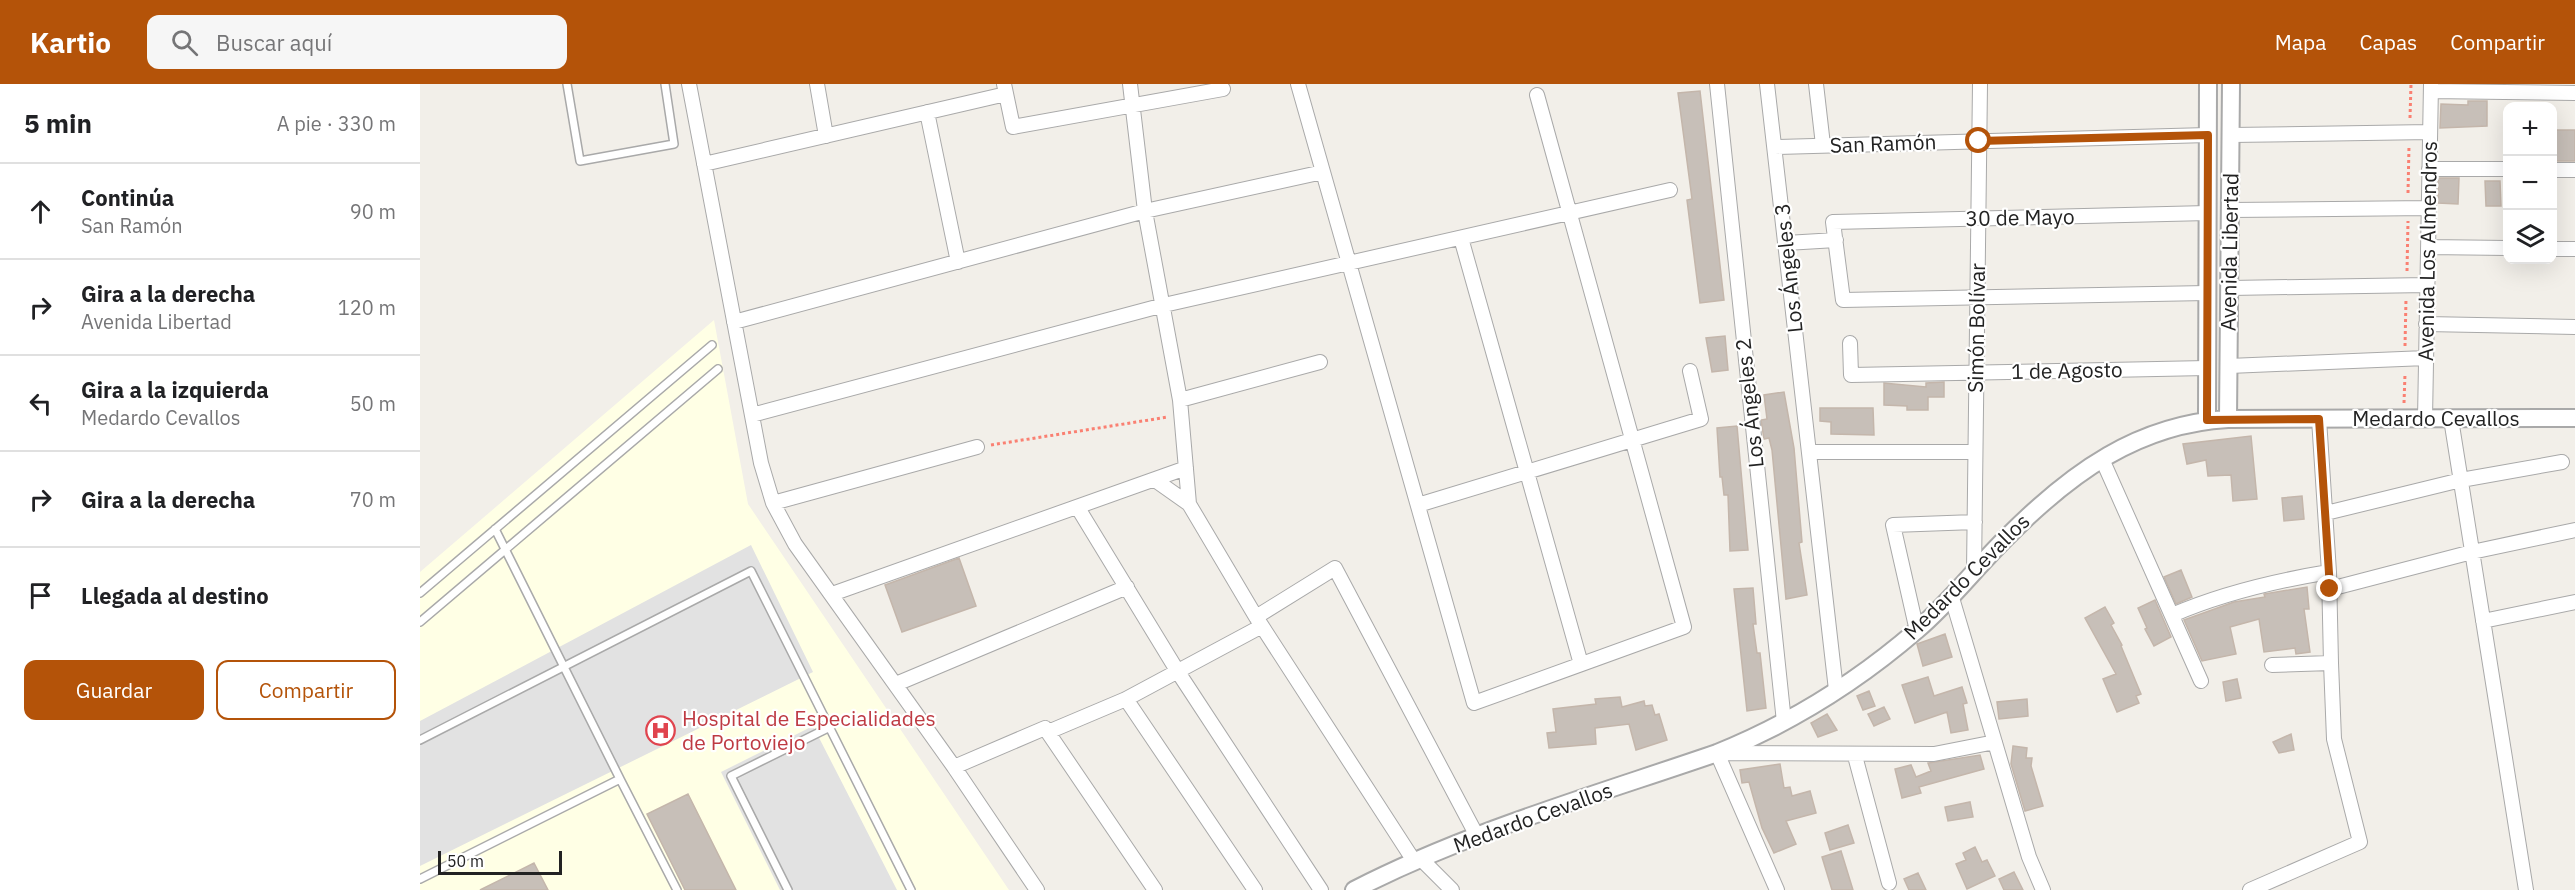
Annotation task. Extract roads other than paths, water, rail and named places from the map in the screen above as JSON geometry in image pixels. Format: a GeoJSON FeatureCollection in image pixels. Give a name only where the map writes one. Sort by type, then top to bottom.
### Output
{"type":"FeatureCollection","features":[{"type":"Feature","properties":{"kind":"street"},"geometry":{"type":"LineString","coordinates":[[688,84],[763,471],[773,503],[795,544],[954,766],[1037,890]]}},
{"type":"Feature","properties":{"kind":"street"},"geometry":{"type":"LineString","coordinates":[[817,84],[826,136]]}},
{"type":"Feature","properties":{"kind":"street"},"geometry":{"type":"LineString","coordinates":[[1130,84],[1145,211],[1181,407],[1189,504]]}},
{"type":"Feature","properties":{"kind":"street"},"geometry":{"type":"LineString","coordinates":[[1298,84],[1474,703],[1683,627],[1537,95]]}},
{"type":"Feature","properties":{"kind":"street","name":"Los Ángeles 2"},"geometry":{"type":"LineString","coordinates":[[1717,84],[1784,722]]}},
{"type":"Feature","properties":{"kind":"street","name":"Los Ángeles 3"},"geometry":{"type":"LineString","coordinates":[[1767,84],[1836,690]]}},
{"type":"Feature","properties":{"kind":"street"},"geometry":{"type":"LineString","coordinates":[[1816,84],[1823,146]]}},
{"type":"Feature","properties":{"kind":"street","name":"Simón Bolívar"},"geometry":{"type":"LineString","coordinates":[[1974,571],[1980,84]]}},
{"type":"Feature","properties":{"kind":"street","name":"Avenida Libertad"},"geometry":{"type":"LineString","coordinates":[[2207,420],[2208,84]]}},
{"type":"Feature","properties":{"kind":"street","name":"Avenida Libertad"},"geometry":{"type":"LineString","coordinates":[[2228,419],[2232,84]]}},
{"type":"Feature","properties":{"kind":"street"},"geometry":{"type":"LineString","coordinates":[[2431,87],[2575,93]]}},
{"type":"Feature","properties":{"kind":"street","name":"Avenida Los Almendros"},"geometry":{"type":"LineString","coordinates":[[2425,419],[2431,87]]}},
{"type":"Feature","properties":{"kind":"street"},"geometry":{"type":"LineString","coordinates":[[704,164],[927,112],[1005,89],[1013,127],[1223,89]]}},
{"type":"Feature","properties":{"kind":"street"},"geometry":{"type":"LineString","coordinates":[[927,112],[957,262]]}},
{"type":"Feature","properties":{"kind":"street"},"geometry":{"type":"LineString","coordinates":[[2231,135],[2430,132]]}},
{"type":"Feature","properties":{"kind":"street","name":"San Ramón"},"geometry":{"type":"LineString","coordinates":[[1775,147],[2208,135]]}},
{"type":"Feature","properties":{"kind":"street"},"geometry":{"type":"LineString","coordinates":[[2429,169],[2503,169]]}},
{"type":"Feature","properties":{"kind":"street"},"geometry":{"type":"LineString","coordinates":[[2557,170],[2575,170]]}},
{"type":"Feature","properties":{"kind":"street"},"geometry":{"type":"LineString","coordinates":[[734,322],[1145,211],[1323,172]]}},
{"type":"Feature","properties":{"kind":"street"},"geometry":{"type":"LineString","coordinates":[[752,415],[1164,306],[1670,190]]}},
{"type":"Feature","properties":{"kind":"street"},"geometry":{"type":"LineString","coordinates":[[2230,210],[2429,208]]}},
{"type":"Feature","properties":{"kind":"street","name":"30 de Mayo"},"geometry":{"type":"LineString","coordinates":[[1836,240],[1833,222],[2208,213]]}},
{"type":"Feature","properties":{"kind":"street"},"geometry":{"type":"LineString","coordinates":[[1461,238],[1581,664]]}},
{"type":"Feature","properties":{"kind":"street"},"geometry":{"type":"LineString","coordinates":[[1786,243],[1836,240],[1844,300],[2207,293]]}},
{"type":"Feature","properties":{"kind":"street"},"geometry":{"type":"LineString","coordinates":[[2428,247],[2503,248]]}},
{"type":"Feature","properties":{"kind":"street"},"geometry":{"type":"LineString","coordinates":[[2557,249],[2575,249]]}},
{"type":"Feature","properties":{"kind":"street"},"geometry":{"type":"LineString","coordinates":[[2230,288],[2427,285]]}},
{"type":"Feature","properties":{"kind":"street"},"geometry":{"type":"LineString","coordinates":[[2427,324],[2575,327]]}},
{"type":"Feature","properties":{"kind":"street","name":"1 de Agosto"},"geometry":{"type":"LineString","coordinates":[[1850,343],[1851,375],[2207,368]]}},
{"type":"Feature","properties":{"kind":"street"},"geometry":{"type":"LineString","coordinates":[[2229,366],[2426,358]]}},
{"type":"Feature","properties":{"kind":"street"},"geometry":{"type":"LineString","coordinates":[[1181,407],[1320,362]]}},
{"type":"Feature","properties":{"kind":"street"},"geometry":{"type":"LineString","coordinates":[[1418,505],[1701,419],[1689,370]]}},
{"type":"Feature","properties":{"kind":"street","name":"Medardo Cevallos"},"geometry":{"type":"LineString","coordinates":[[1354,890],[1417,860],[1477,836],[1717,753],[1784,722],[1875,664],[1917,631],[2046,500],[2102,459],[2147,436],[2207,420],[2228,419],[2575,418]]}},
{"type":"Feature","properties":{"kind":"street"},"geometry":{"type":"LineString","coordinates":[[2250,890],[2360,842],[2334,739],[2330,589],[2319,419]]}},
{"type":"Feature","properties":{"kind":"street"},"geometry":{"type":"LineString","coordinates":[[2451,419],[2526,890]]}},
{"type":"Feature","properties":{"kind":"street"},"geometry":{"type":"LineString","coordinates":[[773,503],[977,447]]}},
{"type":"Feature","properties":{"kind":"street"},"geometry":{"type":"LineString","coordinates":[[1809,452],[1975,452]]}},
{"type":"Feature","properties":{"kind":"street"},"geometry":{"type":"LineString","coordinates":[[2102,459],[2201,681]]}},
{"type":"Feature","properties":{"kind":"street"},"geometry":{"type":"LineString","coordinates":[[2326,513],[2461,480],[2562,462]]}},
{"type":"Feature","properties":{"kind":"street"},"geometry":{"type":"LineString","coordinates":[[832,594],[1186,468]]}},
{"type":"Feature","properties":{"kind":"street"},"geometry":{"type":"LineString","coordinates":[[1155,480],[1189,504],[1259,621],[1417,860],[1452,890]]}},
{"type":"Feature","properties":{"kind":"street"},"geometry":{"type":"LineString","coordinates":[[1078,508],[1178,672],[1321,890]]}},
{"type":"Feature","properties":{"kind":"street"},"geometry":{"type":"LineString","coordinates":[[1917,631],[1893,525],[1975,522]]}},
{"type":"Feature","properties":{"kind":"street"},"geometry":{"type":"LineString","coordinates":[[2330,589],[2472,552],[2575,530]]}},
{"type":"Feature","properties":{"kind":"street"},"geometry":{"type":"LineString","coordinates":[[1048,732],[1126,699],[1178,672],[1259,621],[1335,568],[1477,836]]}},
{"type":"Feature","properties":{"kind":"street"},"geometry":{"type":"LineString","coordinates":[[2172,615],[2209,599],[2265,583],[2329,572]]}},
{"type":"Feature","properties":{"kind":"street"},"geometry":{"type":"LineString","coordinates":[[896,684],[1127,587]]}},
{"type":"Feature","properties":{"kind":"street"},"geometry":{"type":"LineString","coordinates":[[1952,598],[2029,857],[2043,890]]}},
{"type":"Feature","properties":{"kind":"street"},"geometry":{"type":"LineString","coordinates":[[2483,621],[2575,602]]}},
{"type":"Feature","properties":{"kind":"street"},"geometry":{"type":"LineString","coordinates":[[2272,665],[2331,663]]}},
{"type":"Feature","properties":{"kind":"street"},"geometry":{"type":"LineString","coordinates":[[1126,699],[1255,890]]}},
{"type":"Feature","properties":{"kind":"street"},"geometry":{"type":"LineString","coordinates":[[954,766],[1045,728],[1155,890]]}},
{"type":"Feature","properties":{"kind":"street"},"geometry":{"type":"LineString","coordinates":[[1777,890],[1717,753],[1855,756],[1934,754],[1995,742]]}},
{"type":"Feature","properties":{"kind":"street"},"geometry":{"type":"LineString","coordinates":[[1855,756],[1889,883]]}},
{"type":"Feature","properties":{"kind":"lane"},"geometry":{"type":"LineString","coordinates":[[567,84],[580,161],[674,144],[665,84]]}},
{"type":"Feature","properties":{"kind":"lane"},"geometry":{"type":"LineString","coordinates":[[420,593],[712,345]]}},
{"type":"Feature","properties":{"kind":"lane"},"geometry":{"type":"LineString","coordinates":[[420,622],[718,369]]}},
{"type":"Feature","properties":{"kind":"lane"},"geometry":{"type":"LineString","coordinates":[[495,529],[677,890]]}},
{"type":"Feature","properties":{"kind":"lane"},"geometry":{"type":"LineString","coordinates":[[420,740],[751,571],[911,890]]}},
{"type":"Feature","properties":{"kind":"lane"},"geometry":{"type":"LineString","coordinates":[[788,890],[731,776],[830,726]]}},
{"type":"Feature","properties":{"kind":"lane"},"geometry":{"type":"LineString","coordinates":[[420,879],[620,779]]}},
{"type":"Feature","properties":{"kind":"place","name":"Hospital de Especialidades de Portoviejo"},"geometry":{"type":"Point","coordinates":[661,731]}}]}
